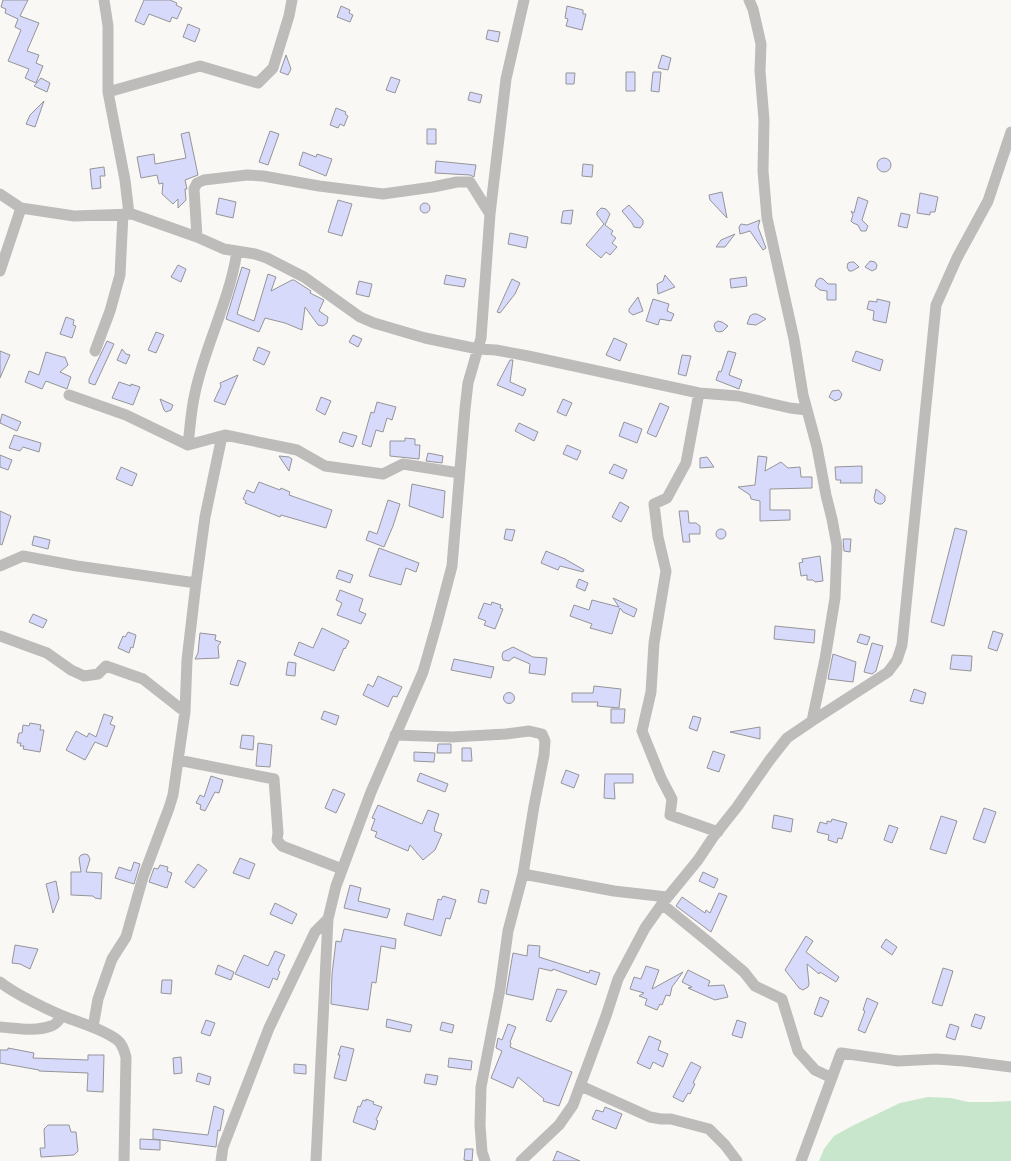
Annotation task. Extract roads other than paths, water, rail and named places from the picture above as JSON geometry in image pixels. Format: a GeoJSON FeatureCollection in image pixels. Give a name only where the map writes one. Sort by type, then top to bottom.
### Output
{"type":"FeatureCollection","features":[{"type":"Feature","properties":{"kind":"street"},"geometry":{"type":"LineString","coordinates":[[95,351],[110,311],[120,275],[126,214],[125,180],[108,92],[108,26],[104,0]]}},
{"type":"Feature","properties":{"kind":"street"},"geometry":{"type":"LineString","coordinates":[[108,92],[200,66],[258,83],[273,68],[289,16],[292,0]]}},
{"type":"Feature","properties":{"kind":"street"},"geometry":{"type":"LineString","coordinates":[[316,1161],[328,919],[342,869],[371,792],[423,672],[452,566],[462,428],[468,383],[480,338],[490,214],[506,79],[524,0]]}},
{"type":"Feature","properties":{"kind":"street"},"geometry":{"type":"LineString","coordinates":[[749,0],[753,9],[761,44],[760,71],[764,120],[764,171],[768,218],[794,339],[803,395],[817,447],[837,546],[835,598],[829,627],[825,660],[812,721]]}},
{"type":"Feature","properties":{"kind":"street"},"geometry":{"type":"LineString","coordinates":[[521,1161],[560,1125],[573,1105],[618,979],[645,928],[664,901],[738,808],[769,761],[787,738],[888,672],[897,660],[902,645],[936,305],[957,258],[988,201],[1011,132]]}},
{"type":"Feature","properties":{"kind":"street"},"geometry":{"type":"LineString","coordinates":[[197,237],[194,189],[197,183],[204,180],[247,175],[263,176],[319,186],[383,194],[457,182],[470,182],[490,214]]}},
{"type":"Feature","properties":{"kind":"street"},"geometry":{"type":"LineString","coordinates":[[0,194],[21,208],[74,216],[126,214],[197,237],[224,249],[255,254],[292,270],[304,277],[360,317],[374,323],[425,338],[478,349],[496,350],[528,356],[699,393],[738,396],[790,408],[807,410]]}},
{"type":"Feature","properties":{"kind":"street"},"geometry":{"type":"LineString","coordinates":[[0,272],[21,208]]}},
{"type":"Feature","properties":{"kind":"street"},"geometry":{"type":"LineString","coordinates":[[188,445],[195,393],[234,272],[237,251]]}},
{"type":"Feature","properties":{"kind":"street"},"geometry":{"type":"LineString","coordinates":[[699,393],[686,463],[667,498],[654,504],[658,537],[666,571],[654,643],[651,692],[642,731],[661,778],[672,799],[670,815],[718,832]]}},
{"type":"Feature","properties":{"kind":"street"},"geometry":{"type":"LineString","coordinates":[[69,395],[126,415],[188,445],[225,435],[296,450],[325,466],[383,474],[403,464],[459,473]]}},
{"type":"Feature","properties":{"kind":"street"},"geometry":{"type":"LineString","coordinates":[[93,1028],[98,999],[112,959],[126,937],[143,877],[173,795],[185,712],[187,660],[205,516],[222,436]]}},
{"type":"Feature","properties":{"kind":"street"},"geometry":{"type":"LineString","coordinates":[[0,566],[23,556],[77,566],[196,583]]}},
{"type":"Feature","properties":{"kind":"street"},"geometry":{"type":"LineString","coordinates":[[0,636],[47,653],[71,670],[84,676],[98,674],[106,666],[134,675],[152,686],[185,712]]}},
{"type":"Feature","properties":{"kind":"street"},"geometry":{"type":"LineString","coordinates":[[395,735],[452,737],[506,734],[529,731],[542,734],[546,741],[523,874],[508,931],[500,989],[482,1088],[480,1125],[484,1161]]}},
{"type":"Feature","properties":{"kind":"street"},"geometry":{"type":"LineString","coordinates":[[178,760],[274,779],[277,840],[282,846],[342,869]]}},
{"type":"Feature","properties":{"kind":"street"},"geometry":{"type":"LineString","coordinates":[[523,874],[664,901],[744,972],[755,986],[782,999],[798,1051],[815,1070],[832,1078]]}},
{"type":"Feature","properties":{"kind":"street"},"geometry":{"type":"LineString","coordinates":[[221,1161],[224,1147],[269,1028],[315,932],[328,919]]}},
{"type":"Feature","properties":{"kind":"street"},"geometry":{"type":"LineString","coordinates":[[0,982],[23,996],[62,1016],[116,1039],[122,1045],[125,1053],[124,1161]]}},
{"type":"Feature","properties":{"kind":"street"},"geometry":{"type":"LineString","coordinates":[[0,1027],[31,1029],[51,1026],[62,1016]]}},
{"type":"Feature","properties":{"kind":"street"},"geometry":{"type":"LineString","coordinates":[[802,1161],[841,1053],[898,1061],[936,1059],[1011,1067]]}},
{"type":"Feature","properties":{"kind":"street"},"geometry":{"type":"LineString","coordinates":[[581,1086],[650,1117],[661,1119],[671,1118],[709,1129],[725,1145],[737,1161]]}}]}
